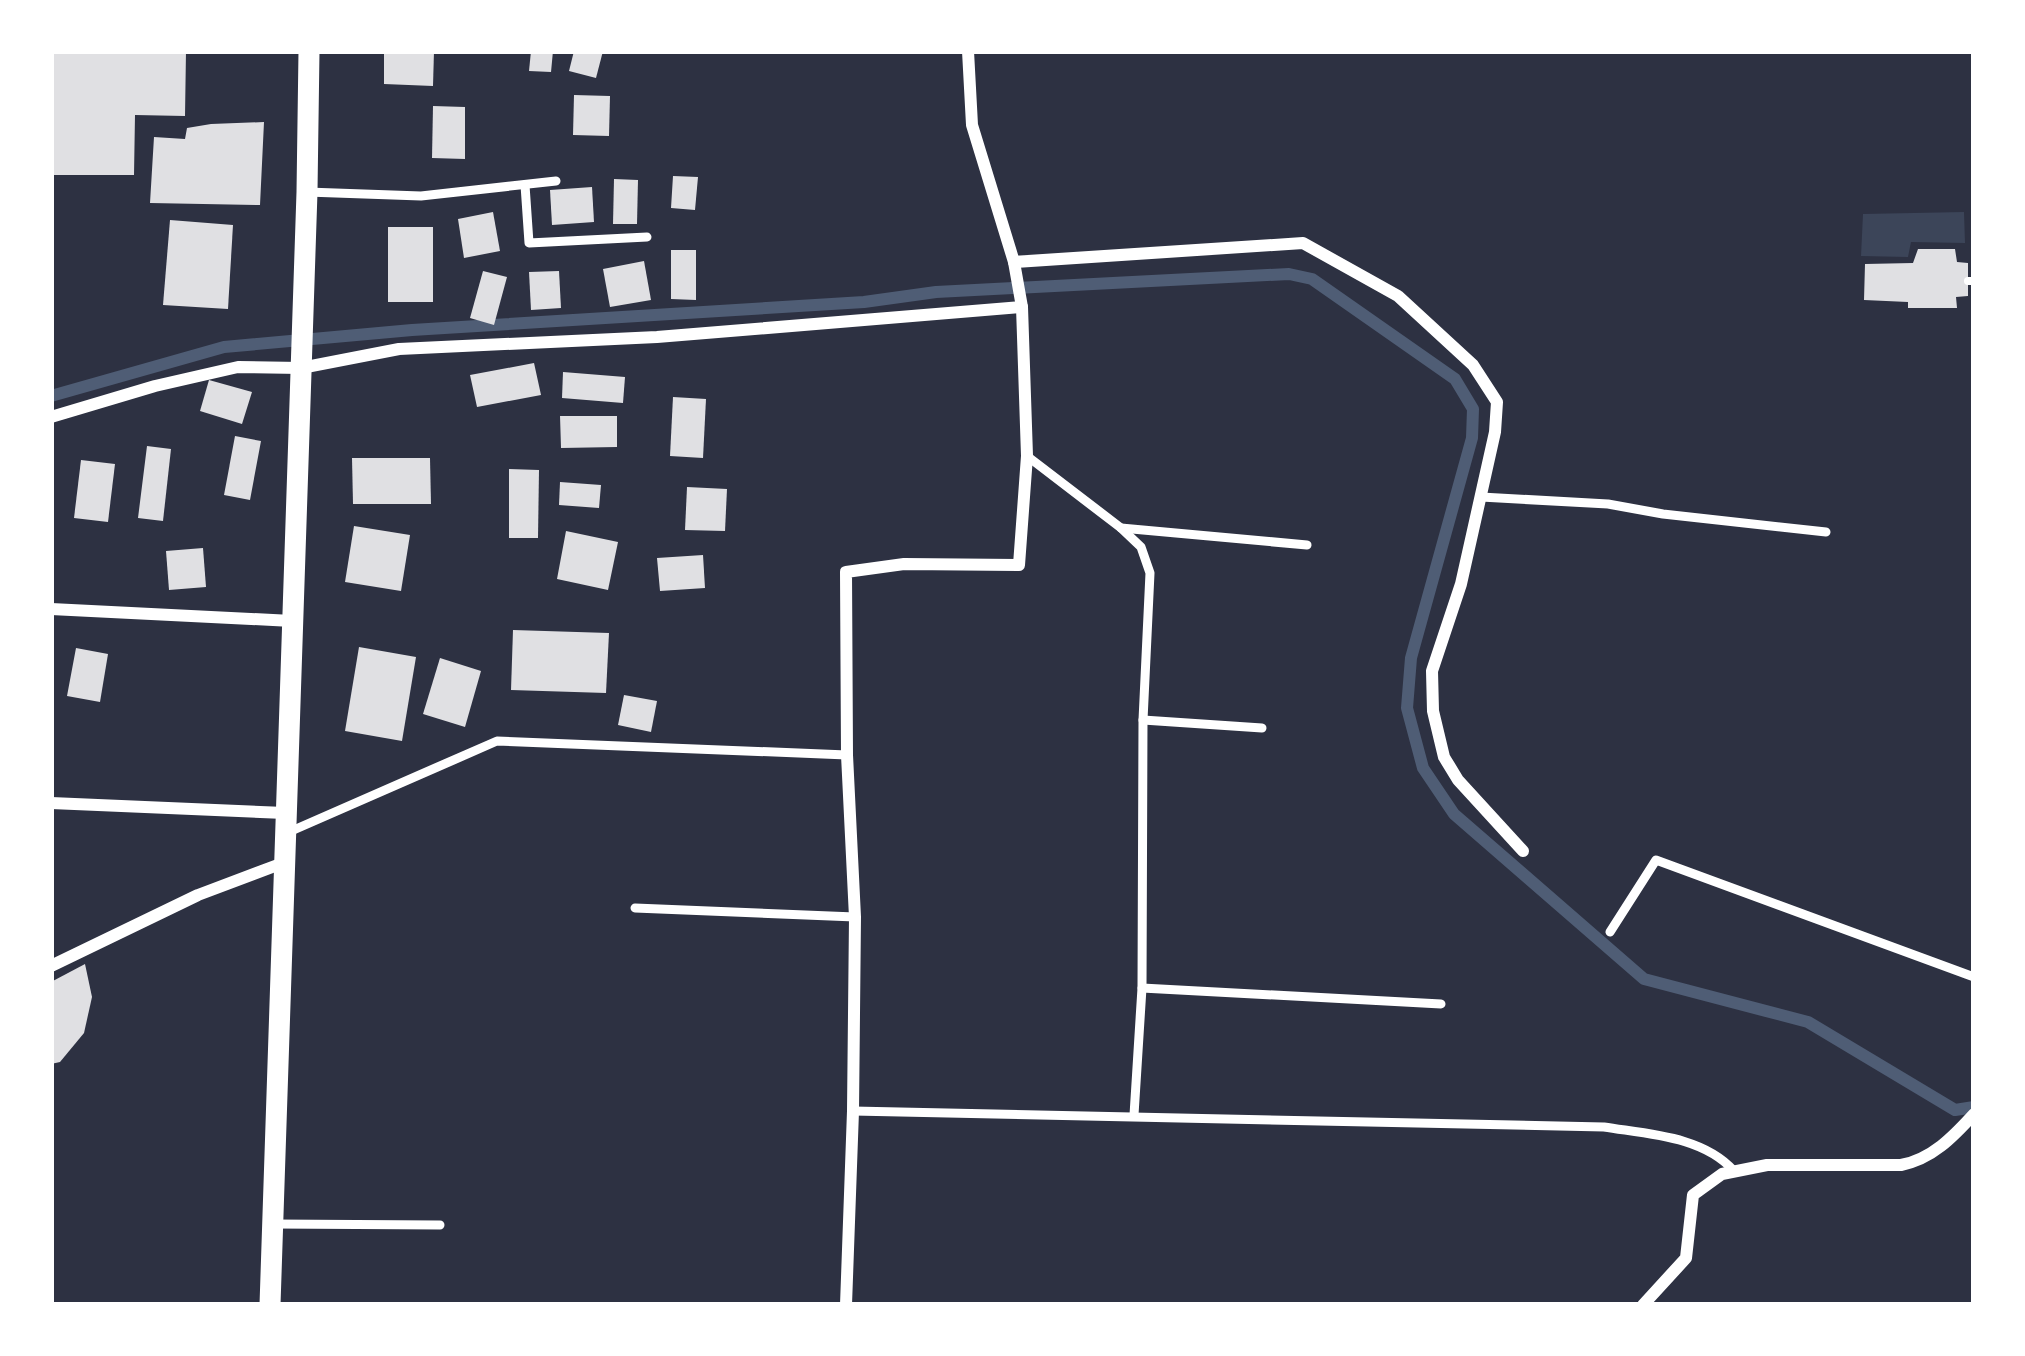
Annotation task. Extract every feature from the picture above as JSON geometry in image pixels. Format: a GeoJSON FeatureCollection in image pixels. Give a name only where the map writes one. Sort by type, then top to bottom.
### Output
{"type":"FeatureCollection","features":[{"type":"Feature","properties":{"kind":"street"},"geometry":{"type":"LineString","coordinates":[[270,1305],[308,51]]}},
{"type":"Feature","properties":{"kind":"street"},"geometry":{"type":"LineString","coordinates":[[846,1305],[855,917],[847,754],[846,572],[904,564],[1019,565],[1027,456],[1022,307],[1014,262],[972,124],[968,51]]}},
{"type":"Feature","properties":{"kind":"street"},"geometry":{"type":"LineString","coordinates":[[1014,262],[1303,243],[1398,296],[1473,365],[1497,403],[1496,432],[1461,584],[1432,670],[1433,711],[1444,757],[1458,779],[1523,851]]}},
{"type":"Feature","properties":{"kind":"street"},"geometry":{"type":"LineString","coordinates":[[51,417],[238,367],[301,368],[399,349],[657,337],[1022,307]]}},
{"type":"Feature","properties":{"kind":"street"},"geometry":{"type":"LineString","coordinates":[[51,609],[292,620]]}},
{"type":"Feature","properties":{"kind":"street"},"geometry":{"type":"LineString","coordinates":[[51,802],[285,824]]}},
{"type":"Feature","properties":{"kind":"street"},"geometry":{"type":"LineString","coordinates":[[51,966],[198,895],[283,863]]}},
{"type":"Feature","properties":{"kind":"street"},"geometry":{"type":"LineString","coordinates":[[1643,1305],[1687,1258],[1693,1195],[1722,1174],[1767,1165],[1918,1162],[1974,1114]]}},
{"type":"Feature","properties":{"kind":"lane"},"geometry":{"type":"LineString","coordinates":[[307,192],[422,196],[556,181]]}},
{"type":"Feature","properties":{"kind":"lane"},"geometry":{"type":"LineString","coordinates":[[525,185],[529,243],[647,237]]}},
{"type":"Feature","properties":{"kind":"lane"},"geometry":{"type":"LineString","coordinates":[[1027,456],[1141,547],[1150,573],[1143,720],[1142,988],[1134,1115]]}},
{"type":"Feature","properties":{"kind":"lane"},"geometry":{"type":"LineString","coordinates":[[1481,497],[1608,504],[1826,532]]}},
{"type":"Feature","properties":{"kind":"lane"},"geometry":{"type":"LineString","coordinates":[[1121,528],[1307,545]]}},
{"type":"Feature","properties":{"kind":"lane"},"geometry":{"type":"LineString","coordinates":[[1143,720],[1262,728]]}},
{"type":"Feature","properties":{"kind":"lane"},"geometry":{"type":"LineString","coordinates":[[285,824],[497,741],[847,754]]}},
{"type":"Feature","properties":{"kind":"lane"},"geometry":{"type":"LineString","coordinates":[[1610,932],[1656,860],[1974,976]]}},
{"type":"Feature","properties":{"kind":"lane"},"geometry":{"type":"LineString","coordinates":[[634,908],[855,917]]}},
{"type":"Feature","properties":{"kind":"lane"},"geometry":{"type":"LineString","coordinates":[[1142,988],[1441,1004]]}},
{"type":"Feature","properties":{"kind":"lane"},"geometry":{"type":"LineString","coordinates":[[853,1111],[1604,1127],[1677,1138],[1725,1161],[1734,1171]]}},
{"type":"Feature","properties":{"kind":"lane"},"geometry":{"type":"LineString","coordinates":[[272,1224],[440,1225]]}},
{"type":"Feature","properties":{"kind":"shaded area"},"geometry":{"type":"Polygon","coordinates":[[[1964,212],[1965,243],[1911,242],[1908,257],[1861,256],[1863,214],[1964,212]]]}},
{"type":"Feature","properties":{"kind":"building"},"geometry":{"type":"Polygon","coordinates":[[[51,51],[186,51],[185,116],[135,115],[134,175],[51,175],[51,51]]]}},
{"type":"Feature","properties":{"kind":"building"},"geometry":{"type":"Polygon","coordinates":[[[384,51],[434,51],[433,86],[384,84],[384,51]]]}},
{"type":"Feature","properties":{"kind":"building"},"geometry":{"type":"Polygon","coordinates":[[[531,51],[553,51],[551,72],[529,71],[531,51]]]}},
{"type":"Feature","properties":{"kind":"building"},"geometry":{"type":"Polygon","coordinates":[[[574,51],[603,51],[596,78],[569,71],[574,51]]]}},
{"type":"Feature","properties":{"kind":"building"},"geometry":{"type":"Polygon","coordinates":[[[574,95],[610,96],[609,136],[573,135],[574,95]]]}},
{"type":"Feature","properties":{"kind":"building"},"geometry":{"type":"Polygon","coordinates":[[[433,106],[465,107],[465,159],[432,158],[433,106]]]}},
{"type":"Feature","properties":{"kind":"building"},"geometry":{"type":"Polygon","coordinates":[[[264,122],[260,205],[150,203],[154,137],[185,139],[187,128],[264,122]]]}},
{"type":"Feature","properties":{"kind":"building"},"geometry":{"type":"Polygon","coordinates":[[[673,176],[698,177],[695,210],[671,208],[673,176]]]}},
{"type":"Feature","properties":{"kind":"building"},"geometry":{"type":"Polygon","coordinates":[[[614,179],[638,180],[637,224],[613,224],[614,179]]]}},
{"type":"Feature","properties":{"kind":"building"},"geometry":{"type":"Polygon","coordinates":[[[592,187],[594,222],[552,225],[550,190],[592,187]]]}},
{"type":"Feature","properties":{"kind":"building"},"geometry":{"type":"Polygon","coordinates":[[[493,212],[500,251],[464,258],[458,219],[493,212]]]}},
{"type":"Feature","properties":{"kind":"building"},"geometry":{"type":"Polygon","coordinates":[[[170,220],[233,225],[228,309],[163,305],[170,220]]]}},
{"type":"Feature","properties":{"kind":"building"},"geometry":{"type":"Polygon","coordinates":[[[388,227],[433,227],[433,302],[388,302],[388,227]]]}},
{"type":"Feature","properties":{"kind":"building"},"geometry":{"type":"Polygon","coordinates":[[[1918,249],[1955,249],[1957,262],[1968,263],[1968,296],[1956,297],[1957,308],[1908,308],[1908,302],[1864,300],[1865,264],[1913,263],[1918,249]]]}},
{"type":"Feature","properties":{"kind":"building"},"geometry":{"type":"Polygon","coordinates":[[[671,250],[696,250],[696,300],[671,299],[671,250]]]}},
{"type":"Feature","properties":{"kind":"building"},"geometry":{"type":"Polygon","coordinates":[[[644,261],[651,300],[610,307],[603,269],[644,261]]]}},
{"type":"Feature","properties":{"kind":"building"},"geometry":{"type":"Polygon","coordinates":[[[483,271],[507,277],[494,325],[470,318],[483,271]]]}},
{"type":"Feature","properties":{"kind":"building"},"geometry":{"type":"Polygon","coordinates":[[[559,271],[561,308],[531,310],[529,272],[559,271]]]}},
{"type":"Feature","properties":{"kind":"building"},"geometry":{"type":"Polygon","coordinates":[[[534,363],[541,395],[477,407],[470,375],[534,363]]]}},
{"type":"Feature","properties":{"kind":"building"},"geometry":{"type":"Polygon","coordinates":[[[563,372],[625,377],[623,403],[562,398],[563,372]]]}},
{"type":"Feature","properties":{"kind":"building"},"geometry":{"type":"Polygon","coordinates":[[[209,380],[252,392],[242,424],[200,411],[209,380]]]}},
{"type":"Feature","properties":{"kind":"building"},"geometry":{"type":"Polygon","coordinates":[[[673,397],[706,399],[703,458],[670,456],[673,397]]]}},
{"type":"Feature","properties":{"kind":"building"},"geometry":{"type":"Polygon","coordinates":[[[560,416],[617,416],[617,447],[561,448],[560,416]]]}},
{"type":"Feature","properties":{"kind":"building"},"geometry":{"type":"Polygon","coordinates":[[[235,436],[261,441],[250,500],[224,495],[235,436]]]}},
{"type":"Feature","properties":{"kind":"building"},"geometry":{"type":"Polygon","coordinates":[[[147,446],[171,449],[163,521],[138,518],[147,446]]]}},
{"type":"Feature","properties":{"kind":"building"},"geometry":{"type":"Polygon","coordinates":[[[352,458],[430,458],[431,504],[353,504],[352,458]]]}},
{"type":"Feature","properties":{"kind":"building"},"geometry":{"type":"Polygon","coordinates":[[[81,460],[115,464],[108,522],[74,518],[81,460]]]}},
{"type":"Feature","properties":{"kind":"building"},"geometry":{"type":"Polygon","coordinates":[[[509,469],[539,470],[538,538],[509,538],[509,469]]]}},
{"type":"Feature","properties":{"kind":"building"},"geometry":{"type":"Polygon","coordinates":[[[560,482],[601,485],[599,508],[559,505],[560,482]]]}},
{"type":"Feature","properties":{"kind":"building"},"geometry":{"type":"Polygon","coordinates":[[[687,487],[727,489],[725,531],[685,530],[687,487]]]}},
{"type":"Feature","properties":{"kind":"building"},"geometry":{"type":"Polygon","coordinates":[[[354,526],[410,535],[401,591],[345,582],[354,526]]]}},
{"type":"Feature","properties":{"kind":"building"},"geometry":{"type":"Polygon","coordinates":[[[566,531],[618,542],[608,590],[557,579],[566,531]]]}},
{"type":"Feature","properties":{"kind":"building"},"geometry":{"type":"Polygon","coordinates":[[[203,548],[206,587],[169,590],[166,551],[203,548]]]}},
{"type":"Feature","properties":{"kind":"building"},"geometry":{"type":"Polygon","coordinates":[[[703,555],[705,588],[660,591],[657,558],[703,555]]]}},
{"type":"Feature","properties":{"kind":"building"},"geometry":{"type":"Polygon","coordinates":[[[513,630],[609,633],[606,693],[511,690],[513,630]]]}},
{"type":"Feature","properties":{"kind":"building"},"geometry":{"type":"Polygon","coordinates":[[[359,647],[416,657],[402,741],[345,731],[359,647]]]}},
{"type":"Feature","properties":{"kind":"building"},"geometry":{"type":"Polygon","coordinates":[[[76,648],[108,654],[100,702],[67,696],[76,648]]]}},
{"type":"Feature","properties":{"kind":"building"},"geometry":{"type":"Polygon","coordinates":[[[440,658],[481,671],[465,727],[423,714],[440,658]]]}},
{"type":"Feature","properties":{"kind":"building"},"geometry":{"type":"Polygon","coordinates":[[[624,695],[657,701],[651,732],[618,725],[624,695]]]}},
{"type":"Feature","properties":{"kind":"building"},"geometry":{"type":"Polygon","coordinates":[[[85,964],[92,997],[84,1033],[60,1062],[51,1064],[51,982],[85,964]]]}},
{"type":"Feature","properties":{"kind":"waterway"},"geometry":{"type":"LineString","coordinates":[[51,396],[224,347],[412,330],[864,302],[936,292],[1289,274],[1312,279],[1455,379],[1473,409],[1472,438],[1411,658],[1407,708],[1423,768],[1454,814],[1644,979],[1808,1022],[1955,1110],[1974,1107]]}}]}
